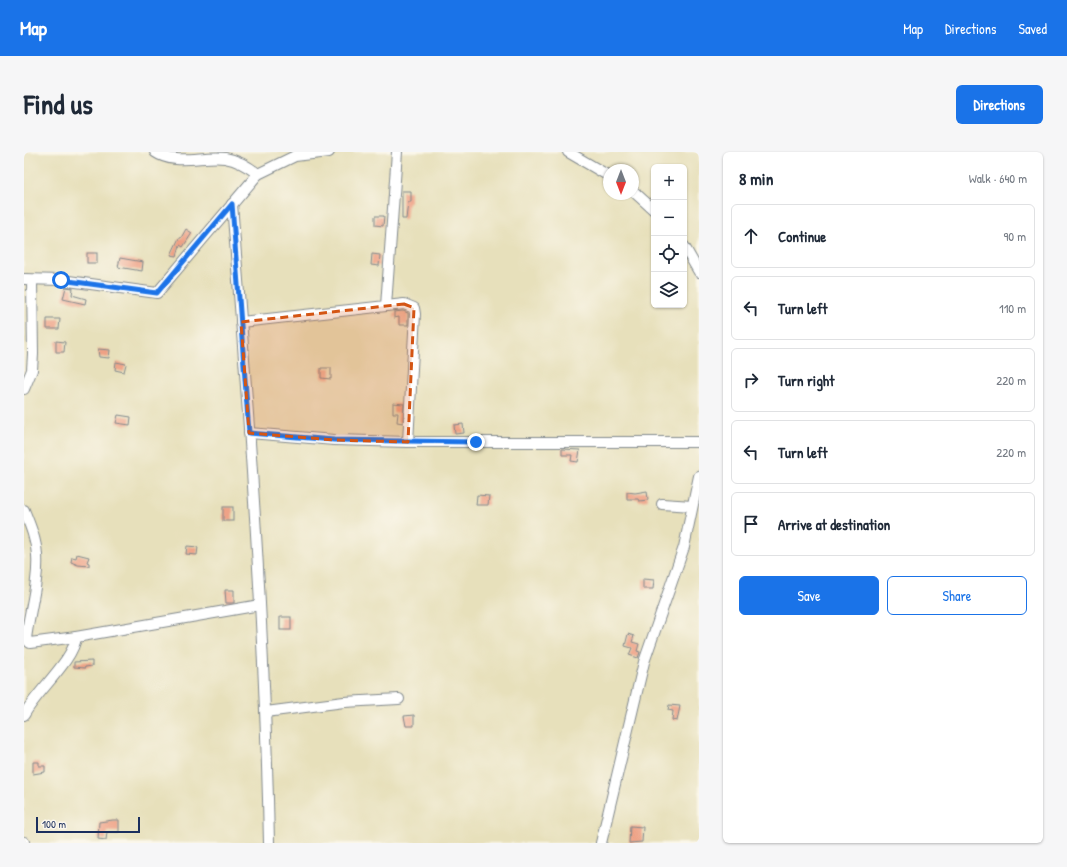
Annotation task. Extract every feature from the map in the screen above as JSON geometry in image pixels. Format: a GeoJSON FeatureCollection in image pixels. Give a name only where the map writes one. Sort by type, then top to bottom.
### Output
{"type":"FeatureCollection","features":[{"type":"Feature","properties":{"kind":"street"},"geometry":{"type":"LineString","coordinates":[[190,160],[216,152]]}},
{"type":"Feature","properties":{"kind":"street"},"geometry":{"type":"LineString","coordinates":[[24,389],[32,370],[33,354],[28,279],[61,280],[157,293],[258,174],[290,154],[329,152]]}},
{"type":"Feature","properties":{"kind":"street"},"geometry":{"type":"LineString","coordinates":[[386,306],[397,152]]}},
{"type":"Feature","properties":{"kind":"street"},"geometry":{"type":"LineString","coordinates":[[568,152],[603,172]]}},
{"type":"Feature","properties":{"kind":"street"},"geometry":{"type":"LineString","coordinates":[[156,155],[190,160],[224,158],[237,162],[258,174]]}},
{"type":"Feature","properties":{"kind":"street"},"geometry":{"type":"LineString","coordinates":[[639,196],[651,207]]}},
{"type":"Feature","properties":{"kind":"street"},"geometry":{"type":"LineString","coordinates":[[232,204],[260,605],[266,712],[269,843]]}},
{"type":"Feature","properties":{"kind":"street"},"geometry":{"type":"LineString","coordinates":[[687,251],[699,272]]}},
{"type":"Feature","properties":{"kind":"street"},"geometry":{"type":"LineString","coordinates":[[241,322],[386,306],[410,305],[414,308],[415,314],[408,442]]}},
{"type":"Feature","properties":{"kind":"street"},"geometry":{"type":"LineString","coordinates":[[249,433],[334,440],[408,442],[699,442]]}},
{"type":"Feature","properties":{"kind":"street"},"geometry":{"type":"LineString","coordinates":[[601,843],[644,662],[684,547],[699,476]]}},
{"type":"Feature","properties":{"kind":"street"},"geometry":{"type":"LineString","coordinates":[[662,504],[692,506]]}},
{"type":"Feature","properties":{"kind":"street"},"geometry":{"type":"LineString","coordinates":[[24,510],[33,533],[37,556],[26,639],[30,643],[76,637],[260,605]]}},
{"type":"Feature","properties":{"kind":"street"},"geometry":{"type":"LineString","coordinates":[[24,715],[30,704],[69,656],[75,646],[76,637]]}},
{"type":"Feature","properties":{"kind":"street"},"geometry":{"type":"LineString","coordinates":[[266,712],[344,702],[398,699]]}},
{"type":"Feature","properties":{"kind":"highlighted area"},"geometry":{"type":"Polygon","coordinates":[[[404,304],[414,308],[408,442],[334,440],[249,433],[241,322],[404,304]]]}},
{"type":"Feature","properties":{"kind":"building"},"geometry":{"type":"Polygon","coordinates":[[[402,191],[411,191],[411,202],[408,202],[406,219],[402,219],[402,191]]]}},
{"type":"Feature","properties":{"kind":"building"},"geometry":{"type":"Polygon","coordinates":[[[375,216],[384,216],[383,226],[375,225],[375,216]]]}},
{"type":"Feature","properties":{"kind":"building"},"geometry":{"type":"Polygon","coordinates":[[[186,229],[192,233],[183,247],[180,245],[177,256],[171,255],[179,238],[181,238],[186,229]]]}},
{"type":"Feature","properties":{"kind":"building"},"geometry":{"type":"Polygon","coordinates":[[[87,253],[97,253],[97,263],[87,263],[87,253]]]}},
{"type":"Feature","properties":{"kind":"building"},"geometry":{"type":"Polygon","coordinates":[[[372,254],[380,255],[379,266],[371,265],[372,254]]]}},
{"type":"Feature","properties":{"kind":"building"},"geometry":{"type":"Polygon","coordinates":[[[120,258],[143,262],[142,271],[118,267],[120,258]]]}},
{"type":"Feature","properties":{"kind":"building"},"geometry":{"type":"Polygon","coordinates":[[[66,287],[73,288],[72,295],[86,299],[85,304],[63,299],[66,287]]]}},
{"type":"Feature","properties":{"kind":"building"},"geometry":{"type":"Polygon","coordinates":[[[403,311],[408,313],[408,325],[399,325],[399,317],[394,318],[394,312],[403,311]]]}},
{"type":"Feature","properties":{"kind":"building"},"geometry":{"type":"Polygon","coordinates":[[[47,319],[60,319],[59,329],[47,329],[47,319]]]}},
{"type":"Feature","properties":{"kind":"building"},"geometry":{"type":"Polygon","coordinates":[[[56,341],[65,342],[64,352],[56,352],[56,341]]]}},
{"type":"Feature","properties":{"kind":"building"},"geometry":{"type":"Polygon","coordinates":[[[98,349],[110,350],[109,358],[99,357],[98,349]]]}},
{"type":"Feature","properties":{"kind":"building"},"geometry":{"type":"Polygon","coordinates":[[[116,362],[126,364],[124,372],[115,370],[116,362]]]}},
{"type":"Feature","properties":{"kind":"building"},"geometry":{"type":"Polygon","coordinates":[[[321,368],[331,368],[331,379],[321,378],[321,368]]]}},
{"type":"Feature","properties":{"kind":"building"},"geometry":{"type":"Polygon","coordinates":[[[393,403],[404,404],[403,423],[397,422],[398,413],[393,413],[393,403]]]}},
{"type":"Feature","properties":{"kind":"building"},"geometry":{"type":"Polygon","coordinates":[[[118,415],[131,417],[130,425],[116,423],[118,415]]]}},
{"type":"Feature","properties":{"kind":"building"},"geometry":{"type":"Polygon","coordinates":[[[463,424],[464,433],[455,434],[454,425],[463,424]]]}},
{"type":"Feature","properties":{"kind":"building"},"geometry":{"type":"Polygon","coordinates":[[[562,449],[580,450],[578,462],[571,461],[572,455],[562,455],[562,449]]]}},
{"type":"Feature","properties":{"kind":"building"},"geometry":{"type":"Polygon","coordinates":[[[647,491],[648,500],[639,501],[638,499],[627,499],[627,492],[635,493],[647,491]]]}},
{"type":"Feature","properties":{"kind":"building"},"geometry":{"type":"Polygon","coordinates":[[[477,495],[489,496],[488,505],[476,505],[477,495]]]}},
{"type":"Feature","properties":{"kind":"building"},"geometry":{"type":"Polygon","coordinates":[[[223,507],[233,507],[233,521],[223,521],[223,507]]]}},
{"type":"Feature","properties":{"kind":"building"},"geometry":{"type":"Polygon","coordinates":[[[187,546],[198,547],[197,555],[186,554],[187,546]]]}},
{"type":"Feature","properties":{"kind":"building"},"geometry":{"type":"Polygon","coordinates":[[[77,554],[89,557],[87,562],[89,563],[89,566],[78,565],[71,562],[72,557],[76,558],[77,554]]]}},
{"type":"Feature","properties":{"kind":"building"},"geometry":{"type":"Polygon","coordinates":[[[643,579],[654,580],[653,589],[643,589],[643,579]]]}},
{"type":"Feature","properties":{"kind":"building"},"geometry":{"type":"Polygon","coordinates":[[[225,590],[234,590],[234,603],[226,603],[225,590]]]}},
{"type":"Feature","properties":{"kind":"building"},"geometry":{"type":"Polygon","coordinates":[[[280,617],[291,617],[291,630],[280,630],[280,617]]]}},
{"type":"Feature","properties":{"kind":"building"},"geometry":{"type":"Polygon","coordinates":[[[628,634],[634,636],[632,642],[639,644],[637,651],[640,652],[638,658],[629,655],[632,648],[625,646],[628,634]]]}},
{"type":"Feature","properties":{"kind":"building"},"geometry":{"type":"Polygon","coordinates":[[[92,661],[92,666],[85,668],[74,667],[74,662],[92,661]]]}},
{"type":"Feature","properties":{"kind":"building"},"geometry":{"type":"Polygon","coordinates":[[[669,705],[680,706],[677,721],[672,720],[673,711],[668,710],[669,705]]]}},
{"type":"Feature","properties":{"kind":"building"},"geometry":{"type":"Polygon","coordinates":[[[414,715],[414,726],[406,726],[404,716],[414,715]]]}},
{"type":"Feature","properties":{"kind":"building"},"geometry":{"type":"Polygon","coordinates":[[[33,762],[39,762],[39,766],[45,766],[45,772],[33,774],[33,762]]]}},
{"type":"Feature","properties":{"kind":"building"},"geometry":{"type":"Polygon","coordinates":[[[119,820],[119,832],[107,832],[106,840],[98,839],[99,822],[119,820]]]}},
{"type":"Feature","properties":{"kind":"building"},"geometry":{"type":"Polygon","coordinates":[[[630,826],[643,827],[642,842],[629,843],[630,826]]]}},
{"type":"Feature","properties":{"kind":"route"},"geometry":{"type":"LineString","coordinates":[[61,280],[157,293],[232,204],[249,433],[334,440],[476,442]]}}]}
